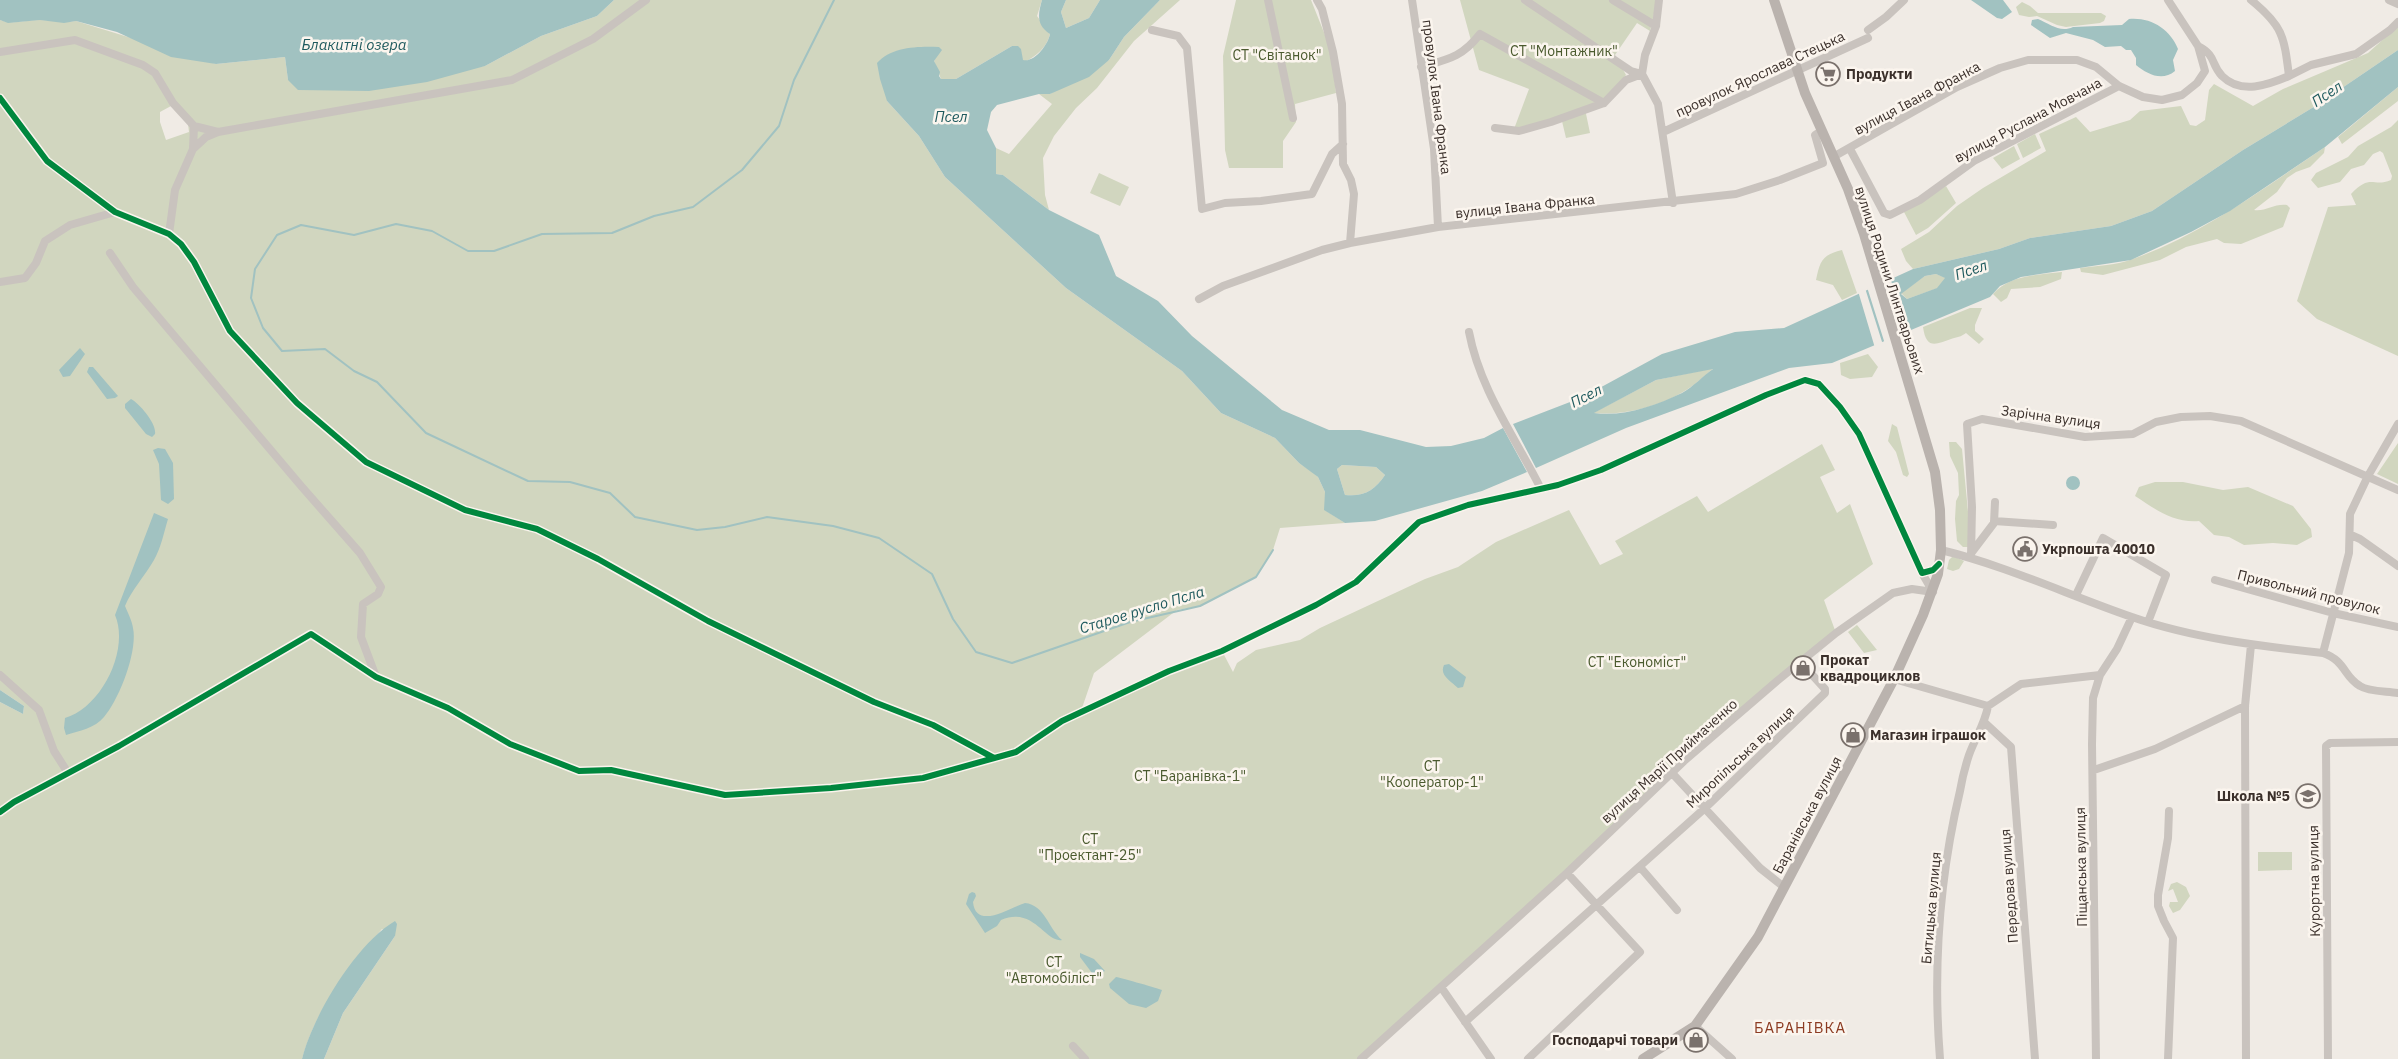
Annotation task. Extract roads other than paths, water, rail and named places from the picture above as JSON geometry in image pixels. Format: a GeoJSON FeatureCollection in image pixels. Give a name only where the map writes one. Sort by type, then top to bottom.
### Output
{"type":"FeatureCollection","features":[{"type":"Feature","properties":{"kind":"main road","name":"вулиця Родини Линтварьових"},"geometry":{"type":"LineString","coordinates":[[1774,0],[1797,70],[1864,234],[1914,402]]}},
{"type":"Feature","properties":{"kind":"main road","name":"Баранівська вулиця"},"geometry":{"type":"LineString","coordinates":[[1643,1059],[1695,1026],[1758,937],[1894,679],[1932,592],[1941,550],[1940,510],[1935,472],[1914,402]]}},
{"type":"Feature","properties":{"kind":"street"},"geometry":{"type":"LineString","coordinates":[[193,149],[206,137],[218,132],[512,80],[592,39],[646,0]]}},
{"type":"Feature","properties":{"kind":"street"},"geometry":{"type":"LineString","coordinates":[[1268,0],[1293,118]]}},
{"type":"Feature","properties":{"kind":"street"},"geometry":{"type":"LineString","coordinates":[[1317,0],[1322,9],[1333,52],[1342,104],[1343,164],[1351,180],[1354,194],[1350,242]]}},
{"type":"Feature","properties":{"kind":"street","name":"провулок Івана Франка"},"geometry":{"type":"LineString","coordinates":[[1412,0],[1434,149],[1438,227]]}},
{"type":"Feature","properties":{"kind":"street"},"geometry":{"type":"LineString","coordinates":[[1525,0],[1631,71],[1642,74]]}},
{"type":"Feature","properties":{"kind":"street"},"geometry":{"type":"LineString","coordinates":[[1613,0],[1656,26]]}},
{"type":"Feature","properties":{"kind":"street"},"geometry":{"type":"LineString","coordinates":[[1660,0],[1656,26],[1645,55],[1642,74],[1658,104],[1673,202]]}},
{"type":"Feature","properties":{"kind":"street","name":"провулок Ярослава Стецька"},"geometry":{"type":"LineString","coordinates":[[1663,132],[1797,70],[1868,34],[1904,0]]}},
{"type":"Feature","properties":{"kind":"street"},"geometry":{"type":"LineString","coordinates":[[2168,0],[2198,46],[2209,52],[2222,76],[2237,85],[2254,87],[2272,83],[2311,65],[2356,54],[2390,30],[2398,22]]}},
{"type":"Feature","properties":{"kind":"street"},"geometry":{"type":"LineString","coordinates":[[2251,0],[2278,25],[2286,50],[2289,76]]}},
{"type":"Feature","properties":{"kind":"street"},"geometry":{"type":"LineString","coordinates":[[2389,0],[2398,4]]}},
{"type":"Feature","properties":{"kind":"street"},"geometry":{"type":"LineString","coordinates":[[1152,30],[1178,36],[1187,48],[1202,209],[1225,202],[1261,201],[1312,194],[1332,154],[1343,144]]}},
{"type":"Feature","properties":{"kind":"street"},"geometry":{"type":"LineString","coordinates":[[1421,66],[1448,59],[1468,49],[1480,34],[1604,103]]}},
{"type":"Feature","properties":{"kind":"street"},"geometry":{"type":"LineString","coordinates":[[0,52],[76,40],[127,59],[155,73],[173,103],[194,126],[218,132]]}},
{"type":"Feature","properties":{"kind":"street","name":"вулиця Івана Франка"},"geometry":{"type":"LineString","coordinates":[[1833,158],[1957,88],[2000,68],[2028,60],[2077,60],[2096,67],[2119,86],[2143,98],[2162,100],[2182,95],[2197,83],[2205,71],[2198,46]]}},
{"type":"Feature","properties":{"kind":"street"},"geometry":{"type":"LineString","coordinates":[[1495,128],[1519,131],[1604,103],[1626,80],[1642,74]]}},
{"type":"Feature","properties":{"kind":"street","name":"вулиця Руслана Мовчана"},"geometry":{"type":"LineString","coordinates":[[1850,149],[1884,213],[1890,215],[1920,200],[1974,161],[2119,86]]}},
{"type":"Feature","properties":{"kind":"street"},"geometry":{"type":"LineString","coordinates":[[0,98],[47,160],[115,212],[169,234],[181,244],[194,262],[230,331],[297,403],[366,462],[464,510],[537,529],[598,559],[708,621],[874,702],[933,725],[994,758]]}},
{"type":"Feature","properties":{"kind":"street"},"geometry":{"type":"LineString","coordinates":[[169,234],[174,190],[193,149],[194,126]]}},
{"type":"Feature","properties":{"kind":"street","name":"вулиця Івана Франка"},"geometry":{"type":"LineString","coordinates":[[1200,299],[1223,286],[1322,250],[1350,242],[1438,227],[1736,194],[1780,180],[1823,163],[1816,135],[1821,131]]}},
{"type":"Feature","properties":{"kind":"street"},"geometry":{"type":"LineString","coordinates":[[0,282],[25,278],[36,263],[45,241],[70,225],[115,212]]}},
{"type":"Feature","properties":{"kind":"street"},"geometry":{"type":"LineString","coordinates":[[110,253],[133,287],[360,553],[381,587],[378,594],[363,604],[361,637],[376,677]]}},
{"type":"Feature","properties":{"kind":"street"},"geometry":{"type":"LineString","coordinates":[[1469,332],[1474,358],[1494,406],[1524,454],[1541,488]]}},
{"type":"Feature","properties":{"kind":"street"},"geometry":{"type":"LineString","coordinates":[[0,812],[14,802],[312,634],[376,677],[448,708],[510,744],[579,771],[611,770],[725,794],[831,788],[923,778],[1016,752],[1062,721],[1169,672],[1222,651],[1316,605],[1356,582],[1419,522],[1468,505],[1541,488],[1601,470],[1766,395],[1805,380],[1819,384],[1840,407],[1859,434],[1932,592]]}},
{"type":"Feature","properties":{"kind":"street","name":"Зарічна вулиця"},"geometry":{"type":"LineString","coordinates":[[1972,555],[1972,507],[1966,424],[1982,419],[2084,437],[2133,434],[2156,422],[2181,417],[2210,416],[2241,421],[2398,490]]}},
{"type":"Feature","properties":{"kind":"street"},"geometry":{"type":"LineString","coordinates":[[2322,653],[2345,574],[2351,535],[2350,514],[2368,476],[2398,424]]}},
{"type":"Feature","properties":{"kind":"street"},"geometry":{"type":"LineString","coordinates":[[1972,555],[1994,521],[1995,502]]}},
{"type":"Feature","properties":{"kind":"street"},"geometry":{"type":"LineString","coordinates":[[1994,521],[2053,524]]}},
{"type":"Feature","properties":{"kind":"street"},"geometry":{"type":"LineString","coordinates":[[2351,535],[2360,539],[2398,566]]}},
{"type":"Feature","properties":{"kind":"street"},"geometry":{"type":"LineString","coordinates":[[2076,594],[2103,538],[2166,576],[2148,622]]}},
{"type":"Feature","properties":{"kind":"street"},"geometry":{"type":"LineString","coordinates":[[1941,550],[1972,555],[2148,622],[2250,645],[2322,653],[2333,657],[2343,665],[2348,675],[2360,687],[2398,693]]}},
{"type":"Feature","properties":{"kind":"street"},"geometry":{"type":"LineString","coordinates":[[1922,573],[1933,570],[1939,564]]}},
{"type":"Feature","properties":{"kind":"street","name":"Привольний провулок"},"geometry":{"type":"LineString","coordinates":[[2214,580],[2333,613],[2398,626]]}},
{"type":"Feature","properties":{"kind":"street","name":"вулиця Марії Приймаченко"},"geometry":{"type":"LineString","coordinates":[[1361,1059],[1567,873],[1672,773],[1836,633],[1893,593],[1912,588],[1932,592]]}},
{"type":"Feature","properties":{"kind":"street","name":"Піщанська вулиця"},"geometry":{"type":"LineString","coordinates":[[2096,1059],[2092,801],[2094,770],[2093,698],[2100,675],[2117,649],[2132,617]]}},
{"type":"Feature","properties":{"kind":"street"},"geometry":{"type":"LineString","coordinates":[[2246,1059],[2245,706],[2250,645]]}},
{"type":"Feature","properties":{"kind":"street","name":"Миропільська вулиця"},"geometry":{"type":"LineString","coordinates":[[1465,1022],[1704,809],[1825,693],[1825,689],[1802,661]]}},
{"type":"Feature","properties":{"kind":"street"},"geometry":{"type":"LineString","coordinates":[[0,675],[39,710],[54,751],[68,773]]}},
{"type":"Feature","properties":{"kind":"street"},"geometry":{"type":"LineString","coordinates":[[1894,679],[1988,706],[2021,684],[2100,675]]}},
{"type":"Feature","properties":{"kind":"street","name":"Битицька вулиця"},"geometry":{"type":"LineString","coordinates":[[1940,1059],[1938,945],[1944,869],[1959,792],[1970,754],[1985,723],[1988,706]]}},
{"type":"Feature","properties":{"kind":"street"},"geometry":{"type":"LineString","coordinates":[[2094,770],[2156,749],[2245,706]]}},
{"type":"Feature","properties":{"kind":"street","name":"Передова вулиця"},"geometry":{"type":"LineString","coordinates":[[1985,723],[2011,747],[2035,1059]]}},
{"type":"Feature","properties":{"kind":"street","name":"Курортна вулиця"},"geometry":{"type":"LineString","coordinates":[[2328,1059],[2326,746],[2330,742],[2398,742]]}},
{"type":"Feature","properties":{"kind":"street"},"geometry":{"type":"LineString","coordinates":[[1672,773],[1760,868],[1784,888]]}},
{"type":"Feature","properties":{"kind":"street"},"geometry":{"type":"LineString","coordinates":[[2168,1059],[2174,938],[2164,922],[2158,906],[2158,895],[2167,845],[2169,811]]}},
{"type":"Feature","properties":{"kind":"street"},"geometry":{"type":"LineString","coordinates":[[1640,866],[1677,910]]}},
{"type":"Feature","properties":{"kind":"street"},"geometry":{"type":"LineString","coordinates":[[1528,1059],[1640,952],[1567,873]]}},
{"type":"Feature","properties":{"kind":"street"},"geometry":{"type":"LineString","coordinates":[[1441,987],[1490,1059]]}},
{"type":"Feature","properties":{"kind":"street"},"geometry":{"type":"LineString","coordinates":[[1695,1026],[1732,1059]]}},
{"type":"Feature","properties":{"kind":"street"},"geometry":{"type":"LineString","coordinates":[[1073,1046],[1085,1059]]}},
{"type":"Feature","properties":{"kind":"water","name":"Блакитні озера"},"geometry":{"type":"Polygon","coordinates":[[[0,0],[614,0],[597,16],[541,36],[485,66],[427,82],[369,91],[298,90],[288,80],[285,57],[216,64],[171,57],[117,32],[76,21],[64,23],[40,20],[8,23],[0,20],[0,0]]]}},
{"type":"Feature","properties":{"kind":"water","name":"Псел"},"geometry":{"type":"Polygon","coordinates":[[[1042,0],[1066,0],[1061,12],[1066,28],[1089,18],[1100,0],[1160,0],[1124,37],[1109,60],[1089,77],[1050,94],[1039,94],[997,105],[991,112],[987,130],[996,148],[996,174],[1003,175],[1049,210],[1099,235],[1116,276],[1158,301],[1192,336],[1282,410],[1329,430],[1360,430],[1426,447],[1451,446],[1484,438],[1503,428],[1527,472],[1482,491],[1375,521],[1345,523],[1324,510],[1325,492],[1318,477],[1299,463],[1275,438],[1221,413],[1182,371],[1066,288],[945,177],[919,136],[887,101],[877,63],[897,51],[914,47],[939,47],[942,50],[934,61],[940,72],[939,76],[941,79],[956,79],[1012,46],[1018,46],[1021,49],[1023,60],[1032,59],[1043,48],[1050,34],[1042,27],[1039,19],[1042,0]],[[1342,465],[1337,469],[1345,495],[1363,494],[1377,485],[1385,475],[1376,467],[1342,465]]]}},
{"type":"Feature","properties":{"kind":"water"},"geometry":{"type":"Polygon","coordinates":[[[1971,0],[2003,0],[2012,12],[2002,19],[1997,18],[1971,0]]]}},
{"type":"Feature","properties":{"kind":"water"},"geometry":{"type":"Polygon","coordinates":[[[2038,19],[2064,29],[2122,25],[2129,19],[2152,22],[2165,30],[2178,49],[2173,60],[2175,71],[2165,76],[2150,74],[2136,65],[2136,58],[2131,50],[2126,50],[2121,46],[2105,47],[2093,40],[2066,33],[2050,38],[2031,25],[2032,20],[2038,19]]]}},
{"type":"Feature","properties":{"kind":"water","name":"Псел"},"geometry":{"type":"Polygon","coordinates":[[[2398,50],[2398,87],[2325,147],[2230,211],[2191,232],[2131,260],[2021,277],[2000,286],[1990,297],[1832,363],[1789,368],[1626,428],[1536,468],[1513,424],[1583,397],[1662,354],[1735,332],[1784,328],[1913,269],[1999,249],[2030,238],[2111,226],[2152,211],[2243,150],[2317,105],[2398,50]],[[1936,274],[1925,276],[1901,294],[1907,299],[1937,288],[1945,278],[1936,274]],[[1713,369],[1656,380],[1594,413],[1627,412],[1661,402],[1686,391],[1713,369]]]}},
{"type":"Feature","properties":{"kind":"water"},"geometry":{"type":"Polygon","coordinates":[[[80,348],[85,354],[70,376],[63,377],[59,370],[80,348]]]}},
{"type":"Feature","properties":{"kind":"water"},"geometry":{"type":"Polygon","coordinates":[[[89,367],[93,367],[118,396],[107,399],[87,372],[89,367]]]}},
{"type":"Feature","properties":{"kind":"water"},"geometry":{"type":"Polygon","coordinates":[[[131,399],[151,420],[155,430],[155,434],[152,437],[146,434],[125,408],[125,404],[131,399]]]}},
{"type":"Feature","properties":{"kind":"water"},"geometry":{"type":"Polygon","coordinates":[[[158,448],[165,449],[173,463],[174,499],[168,504],[161,500],[159,464],[153,450],[158,448]]]}},
{"type":"Feature","properties":{"kind":"water"},"geometry":{"type":"Polygon","coordinates":[[[2070,476],[2076,476],[2080,483],[2076,490],[2070,490],[2066,486],[2066,480],[2070,476]]]}},
{"type":"Feature","properties":{"kind":"water"},"geometry":{"type":"Polygon","coordinates":[[[154,513],[168,519],[156,555],[125,606],[132,623],[134,638],[126,675],[116,699],[100,721],[86,729],[66,735],[64,728],[65,718],[78,712],[90,703],[101,690],[109,676],[119,644],[119,629],[115,615],[154,513]]]}},
{"type":"Feature","properties":{"kind":"water"},"geometry":{"type":"Polygon","coordinates":[[[1449,664],[1466,677],[1463,687],[1458,688],[1444,675],[1444,665],[1449,664]]]}},
{"type":"Feature","properties":{"kind":"water"},"geometry":{"type":"Polygon","coordinates":[[[0,690],[24,706],[23,714],[0,702],[0,690]]]}},
{"type":"Feature","properties":{"kind":"water"},"geometry":{"type":"Polygon","coordinates":[[[975,893],[976,896],[973,902],[976,911],[980,915],[995,915],[1025,903],[1032,905],[1042,912],[1062,940],[1050,936],[1030,921],[1012,917],[1001,920],[997,926],[985,933],[966,904],[969,894],[975,893]]]}},
{"type":"Feature","properties":{"kind":"water"},"geometry":{"type":"Polygon","coordinates":[[[395,921],[397,924],[395,936],[343,1013],[324,1059],[302,1059],[316,1022],[338,982],[366,946],[395,921]]]}},
{"type":"Feature","properties":{"kind":"water"},"geometry":{"type":"Polygon","coordinates":[[[1080,953],[1094,959],[1105,971],[1099,974],[1092,973],[1080,957],[1080,953]]]}},
{"type":"Feature","properties":{"kind":"water"},"geometry":{"type":"Polygon","coordinates":[[[1116,977],[1162,990],[1158,1001],[1146,1008],[1129,1004],[1110,988],[1109,984],[1116,977]]]}},
{"type":"Feature","properties":{"kind":"waterway","name":"Старое русло Псла"},"geometry":{"type":"LineString","coordinates":[[834,0],[794,80],[779,126],[742,170],[693,207],[654,216],[612,233],[542,234],[494,251],[468,251],[432,231],[396,224],[354,235],[301,225],[277,235],[255,269],[251,298],[263,328],[282,351],[325,349],[354,371],[377,382],[426,433],[528,481],[570,482],[610,493],[635,517],[697,530],[725,527],[767,517],[833,526],[879,538],[932,574],[953,619],[976,652],[1012,663],[1130,622],[1200,606],[1256,577],[1273,550]]}},
{"type":"Feature","properties":{"kind":"place","name":"Продукти"},"geometry":{"type":"Point","coordinates":[1828,74]}},
{"type":"Feature","properties":{"kind":"place","name":"Укрпошта 40010"},"geometry":{"type":"Point","coordinates":[2025,549]}},
{"type":"Feature","properties":{"kind":"place","name":"Прокат квадроциклов"},"geometry":{"type":"Point","coordinates":[1803,668]}},
{"type":"Feature","properties":{"kind":"place","name":"Магазин іграшок"},"geometry":{"type":"Point","coordinates":[1853,735]}},
{"type":"Feature","properties":{"kind":"place","name":"Школа №5"},"geometry":{"type":"Point","coordinates":[2308,796]}},
{"type":"Feature","properties":{"kind":"place","name":"Господарчі товари"},"geometry":{"type":"Point","coordinates":[1696,1040]}},
{"type":"Feature","properties":{"kind":"district","name":"БАРАНІВКА"},"geometry":{"type":"Point","coordinates":[1800,1028]}},
{"type":"Feature","properties":{"kind":"park label","name":"СТ \"Монтажник\""},"geometry":{"type":"Point","coordinates":[1564,51]}},
{"type":"Feature","properties":{"kind":"park label","name":"СТ \"Світанок\""},"geometry":{"type":"Point","coordinates":[1277,55]}},
{"type":"Feature","properties":{"kind":"park label","name":"СТ \"Економіст\""},"geometry":{"type":"Point","coordinates":[1637,662]}},
{"type":"Feature","properties":{"kind":"park label","name":"СТ \"Кооператор-1\""},"geometry":{"type":"Point","coordinates":[1432,774]}},
{"type":"Feature","properties":{"kind":"park label","name":"СТ \"Баранівка-1\""},"geometry":{"type":"Point","coordinates":[1190,776]}},
{"type":"Feature","properties":{"kind":"park label","name":"СТ \"Проектант-25\""},"geometry":{"type":"Point","coordinates":[1090,848]}},
{"type":"Feature","properties":{"kind":"park label","name":"СТ \"Автомобіліст\""},"geometry":{"type":"Point","coordinates":[1054,970]}}]}
